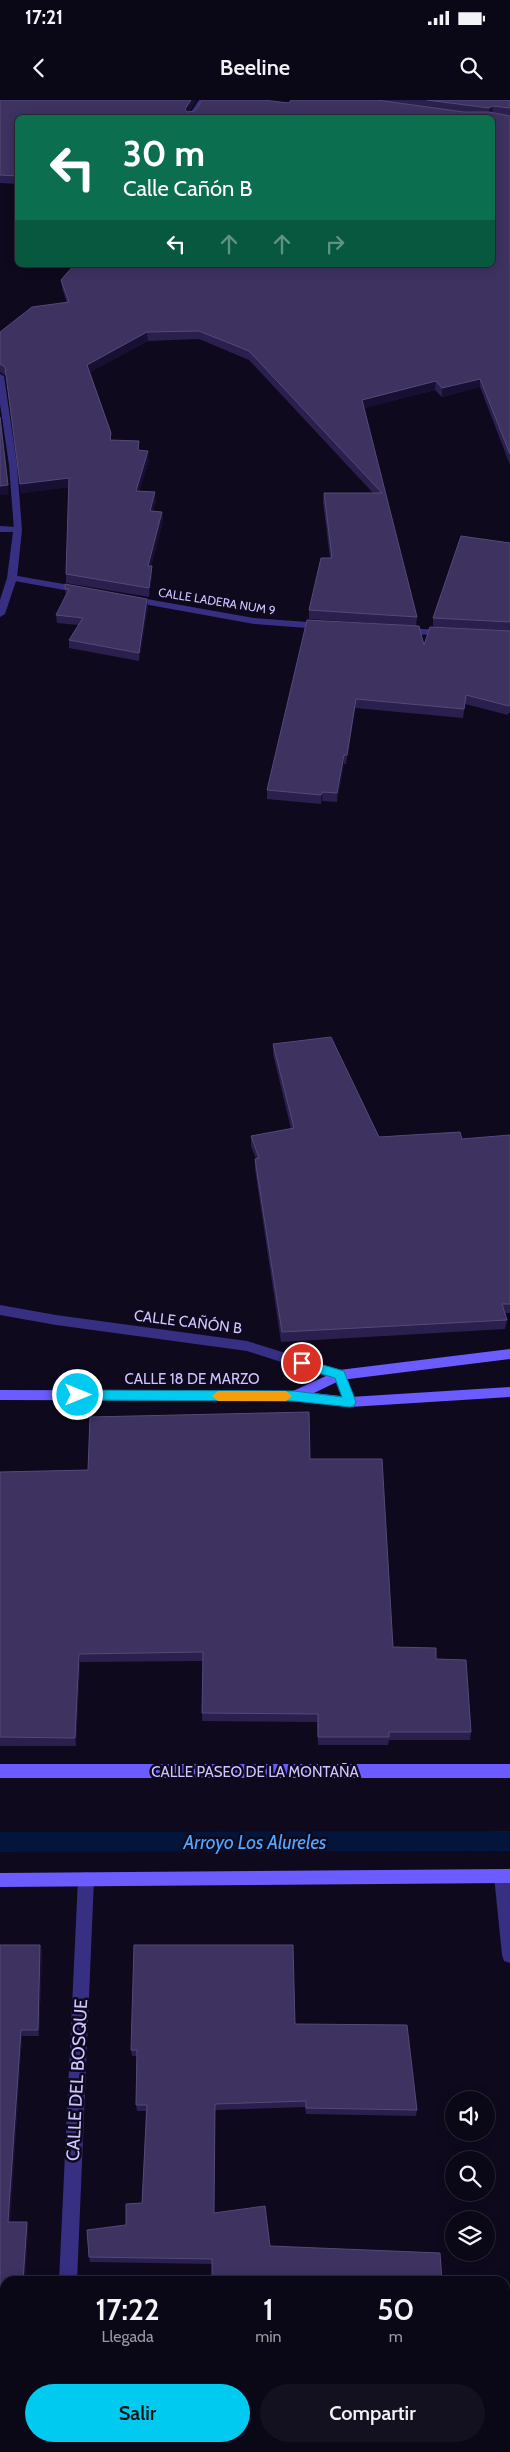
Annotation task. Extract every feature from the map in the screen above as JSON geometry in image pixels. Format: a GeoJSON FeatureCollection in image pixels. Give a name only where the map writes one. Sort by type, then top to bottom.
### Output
{"type":"FeatureCollection","features":[{"type":"Feature","properties":{"kind":"main road","name":"CALLE 18 DE MARZO"},"geometry":{"type":"LineString","coordinates":[[294,1396],[340,1375],[510,1354]]}},
{"type":"Feature","properties":{"kind":"main road","name":"CALLE 18 DE MARZO"},"geometry":{"type":"LineString","coordinates":[[0,1395],[294,1396],[350,1402],[510,1392]]}},
{"type":"Feature","properties":{"kind":"main road","name":"CALLE PASEO DE LA MONTAÑA"},"geometry":{"type":"LineString","coordinates":[[0,1771],[510,1772]]}},
{"type":"Feature","properties":{"kind":"main road"},"geometry":{"type":"LineString","coordinates":[[0,1880],[506,1876]]}},
{"type":"Feature","properties":{"kind":"street"},"geometry":{"type":"LineString","coordinates":[[192,115],[202,100]]}},
{"type":"Feature","properties":{"kind":"street"},"geometry":{"type":"LineString","coordinates":[[0,376],[13,465],[18,530],[12,578],[0,614]]}},
{"type":"Feature","properties":{"kind":"street"},"geometry":{"type":"LineString","coordinates":[[0,529],[18,530]]}},
{"type":"Feature","properties":{"kind":"street"},"geometry":{"type":"LineString","coordinates":[[12,578],[88,591]]}},
{"type":"Feature","properties":{"kind":"street","name":"CALLE LADERA NUM 9"},"geometry":{"type":"LineString","coordinates":[[116,596],[254,621],[332,626]]}},
{"type":"Feature","properties":{"kind":"street"},"geometry":{"type":"LineString","coordinates":[[391,630],[460,634]]}},
{"type":"Feature","properties":{"kind":"street","name":"CALLE CAÑÓN B"},"geometry":{"type":"LineString","coordinates":[[0,1310],[65,1322],[247,1346],[340,1375]]}},
{"type":"Feature","properties":{"kind":"street"},"geometry":{"type":"LineString","coordinates":[[340,1375],[350,1402]]}},
{"type":"Feature","properties":{"kind":"street"},"geometry":{"type":"LineString","coordinates":[[506,1876],[510,1955]]}},
{"type":"Feature","properties":{"kind":"street","name":"CALLE DEL BOSQUE"},"geometry":{"type":"LineString","coordinates":[[68,2276],[86,1879]]}},
{"type":"Feature","properties":{"kind":"building"},"geometry":{"type":"Polygon","coordinates":[[[0,100],[191,100],[185,109],[187,112],[195,111],[202,100],[263,100],[289,103],[291,100],[377,100],[464,112],[489,112],[510,116],[510,454],[480,379],[442,388],[436,381],[362,400],[417,617],[309,610],[321,558],[332,558],[324,493],[382,493],[249,351],[199,331],[147,332],[87,365],[111,433],[110,440],[139,441],[138,450],[148,451],[136,491],[155,492],[150,511],[162,512],[148,566],[152,566],[149,588],[66,574],[69,478],[20,484],[5,367],[0,364],[0,332],[32,307],[69,302],[61,280],[72,267],[495,267],[495,115],[15,115],[15,176],[0,175],[0,100]]]}},
{"type":"Feature","properties":{"kind":"building"},"geometry":{"type":"Polygon","coordinates":[[[427,100],[510,100],[510,108],[493,106],[489,108],[427,100]]]}},
{"type":"Feature","properties":{"kind":"building"},"geometry":{"type":"Polygon","coordinates":[[[0,417],[8,485],[0,486],[0,417]]]}},
{"type":"Feature","properties":{"kind":"building"},"geometry":{"type":"Polygon","coordinates":[[[461,536],[510,543],[510,622],[433,618],[461,536]]]}},
{"type":"Feature","properties":{"kind":"building"},"geometry":{"type":"Polygon","coordinates":[[[65,584],[147,599],[139,653],[69,640],[83,618],[56,615],[69,589],[65,589],[65,584]]]}},
{"type":"Feature","properties":{"kind":"building"},"geometry":{"type":"Polygon","coordinates":[[[307,620],[419,626],[424,645],[430,627],[510,631],[510,704],[509,706],[466,695],[464,709],[356,699],[347,755],[344,755],[337,793],[323,792],[321,795],[267,790],[307,620]]]}},
{"type":"Feature","properties":{"kind":"building"},"geometry":{"type":"Polygon","coordinates":[[[331,1037],[379,1137],[460,1132],[462,1139],[510,1135],[510,1304],[502,1304],[507,1320],[282,1332],[255,1159],[259,1158],[251,1136],[294,1128],[273,1044],[331,1037]]]}},
{"type":"Feature","properties":{"kind":"building"},"geometry":{"type":"Polygon","coordinates":[[[309,1412],[310,1459],[382,1459],[393,1647],[436,1648],[436,1659],[466,1660],[471,1732],[389,1732],[389,1737],[318,1737],[318,1714],[202,1713],[203,1652],[79,1654],[75,1738],[0,1737],[0,1472],[88,1470],[90,1417],[309,1412]]]}},
{"type":"Feature","properties":{"kind":"building"},"geometry":{"type":"Polygon","coordinates":[[[0,1945],[40,1945],[38,2030],[21,2030],[8,2222],[27,2222],[23,2276],[0,2276],[0,1945]]]}},
{"type":"Feature","properties":{"kind":"building"},"geometry":{"type":"Polygon","coordinates":[[[134,1945],[293,1945],[295,2024],[407,2025],[417,2110],[306,2108],[306,2101],[215,2104],[214,2213],[265,2206],[270,2246],[440,2253],[442,2276],[212,2276],[212,2259],[89,2257],[87,2230],[126,2225],[126,2204],[142,2203],[147,2105],[136,2105],[137,2050],[131,2050],[134,1945]]]}},
{"type":"Feature","properties":{"kind":"waterway","name":"Arroyo Los Alureles"},"geometry":{"type":"LineString","coordinates":[[0,1842],[510,1841]]}},
{"type":"Feature","properties":{"kind":"slow traffic"},"geometry":{"type":"LineString","coordinates":[[218,1396],[286,1396]]}},
{"type":"Feature","properties":{"kind":"route"},"geometry":{"type":"LineString","coordinates":[[78,1395],[294,1396],[350,1402],[340,1375],[302,1363]]}}]}
